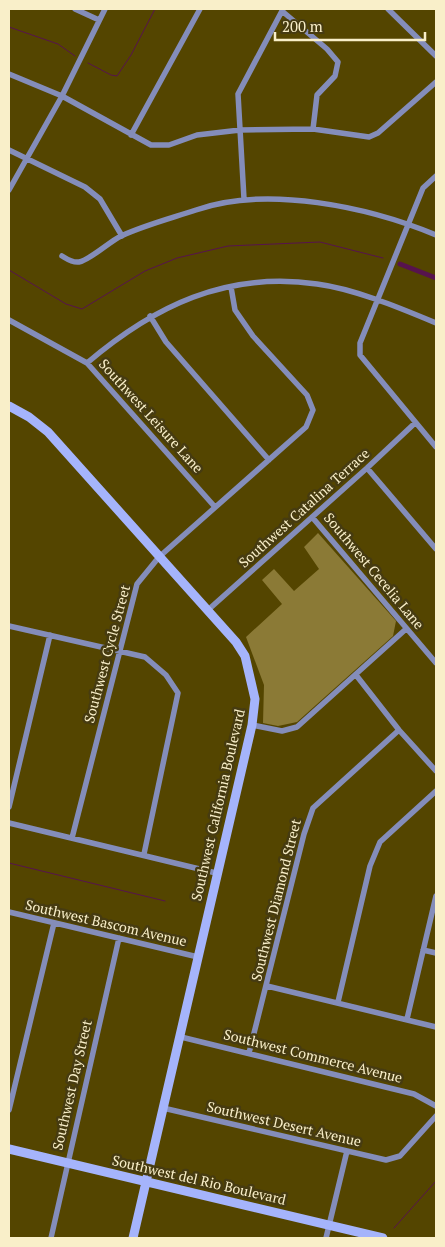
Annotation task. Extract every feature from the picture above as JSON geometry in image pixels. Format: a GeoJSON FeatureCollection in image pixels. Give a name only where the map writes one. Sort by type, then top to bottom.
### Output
{"type":"FeatureCollection","features":[{"type":"Feature","properties":{"kind":"street"},"geometry":{"type":"LineString","coordinates":[[75,9],[99,20]]}},
{"type":"Feature","properties":{"kind":"street"},"geometry":{"type":"LineString","coordinates":[[9,190],[25,157],[62,96],[105,9]]}},
{"type":"Feature","properties":{"kind":"street"},"geometry":{"type":"LineString","coordinates":[[131,135],[200,9]]}},
{"type":"Feature","properties":{"kind":"street"},"geometry":{"type":"LineString","coordinates":[[388,9],[436,56]]}},
{"type":"Feature","properties":{"kind":"street"},"geometry":{"type":"LineString","coordinates":[[244,199],[238,92],[282,10],[327,49],[338,62],[335,76],[317,95],[313,129]]}},
{"type":"Feature","properties":{"kind":"street"},"geometry":{"type":"LineString","coordinates":[[9,74],[62,96],[151,145],[169,145],[197,134],[240,130],[313,129],[369,137],[378,133],[436,82]]}},
{"type":"Feature","properties":{"kind":"street"},"geometry":{"type":"LineString","coordinates":[[9,150],[84,187],[100,199],[122,236]]}},
{"type":"Feature","properties":{"kind":"street"},"geometry":{"type":"LineString","coordinates":[[436,176],[423,188],[360,343],[360,355],[436,447]]}},
{"type":"Feature","properties":{"kind":"street"},"geometry":{"type":"LineString","coordinates":[[62,256],[70,261],[80,262],[122,236],[203,207],[244,199],[339,204],[408,223],[436,235]]}},
{"type":"Feature","properties":{"kind":"street"},"geometry":{"type":"LineString","coordinates":[[87,363],[128,330],[170,306],[197,295],[231,287],[266,282],[317,284],[378,300],[436,323]]}},
{"type":"Feature","properties":{"kind":"street","name":"Southwest Cycle Street"},"geometry":{"type":"LineString","coordinates":[[72,838],[137,584],[159,557],[306,427],[313,410],[308,395],[254,336],[234,310],[231,287]]}},
{"type":"Feature","properties":{"kind":"street"},"geometry":{"type":"LineString","coordinates":[[150,316],[166,342],[269,460]]}},
{"type":"Feature","properties":{"kind":"street","name":"Southwest Leisure Lane"},"geometry":{"type":"LineString","coordinates":[[9,320],[87,363],[215,507]]}},
{"type":"Feature","properties":{"kind":"street","name":"Southwest California Boulevard"},"geometry":{"type":"LineString","coordinates":[[9,406],[48,432],[208,610],[245,656],[255,699],[252,725],[216,873],[181,1037],[133,1238]]}},
{"type":"Feature","properties":{"kind":"street","name":"Southwest Catalina Terrace"},"geometry":{"type":"LineString","coordinates":[[208,610],[415,423]]}},
{"type":"Feature","properties":{"kind":"street"},"geometry":{"type":"LineString","coordinates":[[367,468],[436,549]]}},
{"type":"Feature","properties":{"kind":"street","name":"Southwest Cecelia Lane"},"geometry":{"type":"LineString","coordinates":[[312,517],[436,663]]}},
{"type":"Feature","properties":{"kind":"street"},"geometry":{"type":"LineString","coordinates":[[9,626],[145,657],[166,675],[178,693],[144,854]]}},
{"type":"Feature","properties":{"kind":"street"},"geometry":{"type":"LineString","coordinates":[[252,725],[282,731],[298,727],[406,629]]}},
{"type":"Feature","properties":{"kind":"street"},"geometry":{"type":"LineString","coordinates":[[9,807],[50,635]]}},
{"type":"Feature","properties":{"kind":"street"},"geometry":{"type":"LineString","coordinates":[[356,675],[399,730],[436,771]]}},
{"type":"Feature","properties":{"kind":"street","name":"Southwest Diamond Street"},"geometry":{"type":"LineString","coordinates":[[249,1053],[304,834],[313,808],[399,730]]}},
{"type":"Feature","properties":{"kind":"street"},"geometry":{"type":"LineString","coordinates":[[338,1002],[370,866],[380,842],[436,791]]}},
{"type":"Feature","properties":{"kind":"street"},"geometry":{"type":"LineString","coordinates":[[9,823],[144,854],[216,873]]}},
{"type":"Feature","properties":{"kind":"street"},"geometry":{"type":"LineString","coordinates":[[407,1019],[436,896]]}},
{"type":"Feature","properties":{"kind":"street","name":"Southwest Bascom Avenue"},"geometry":{"type":"LineString","coordinates":[[9,912],[198,957]]}},
{"type":"Feature","properties":{"kind":"street"},"geometry":{"type":"LineString","coordinates":[[9,1110],[54,923]]}},
{"type":"Feature","properties":{"kind":"street","name":"Southwest Day Street"},"geometry":{"type":"LineString","coordinates":[[50,1238],[119,938]]}},
{"type":"Feature","properties":{"kind":"street"},"geometry":{"type":"LineString","coordinates":[[423,950],[436,953]]}},
{"type":"Feature","properties":{"kind":"street"},"geometry":{"type":"LineString","coordinates":[[267,986],[436,1026]]}},
{"type":"Feature","properties":{"kind":"street","name":"Southwest Commerce Avenue"},"geometry":{"type":"LineString","coordinates":[[181,1037],[414,1094],[436,1106]]}},
{"type":"Feature","properties":{"kind":"street","name":"Southwest Desert Avenue"},"geometry":{"type":"LineString","coordinates":[[163,1108],[386,1160],[400,1156],[436,1116]]}},
{"type":"Feature","properties":{"kind":"street","name":"Southwest del Rio Boulevard"},"geometry":{"type":"LineString","coordinates":[[9,1149],[384,1238]]}},
{"type":"Feature","properties":{"kind":"street"},"geometry":{"type":"LineString","coordinates":[[326,1238],[331,1226],[347,1151]]}},
{"type":"Feature","properties":{"kind":"shaded area"},"geometry":{"type":"Polygon","coordinates":[[[318,533],[396,621],[393,636],[297,722],[278,726],[263,723],[264,685],[246,637],[282,604],[262,580],[274,569],[294,591],[319,569],[304,547],[318,533]]]}},
{"type":"Feature","properties":{"kind":"waterway"},"geometry":{"type":"LineString","coordinates":[[88,63],[111,75],[117,76],[131,55],[155,9]]}},
{"type":"Feature","properties":{"kind":"waterway"},"geometry":{"type":"LineString","coordinates":[[9,27],[58,44],[75,56]]}},
{"type":"Feature","properties":{"kind":"waterway"},"geometry":{"type":"LineString","coordinates":[[9,270],[66,304],[82,309],[145,271],[177,258],[228,246],[320,242],[383,258]]}},
{"type":"Feature","properties":{"kind":"waterway"},"geometry":{"type":"LineString","coordinates":[[400,264],[436,278]]}},
{"type":"Feature","properties":{"kind":"waterway"},"geometry":{"type":"LineString","coordinates":[[9,863],[165,901]]}},
{"type":"Feature","properties":{"kind":"waterway"},"geometry":{"type":"LineString","coordinates":[[394,1228],[436,1181]]}}]}
